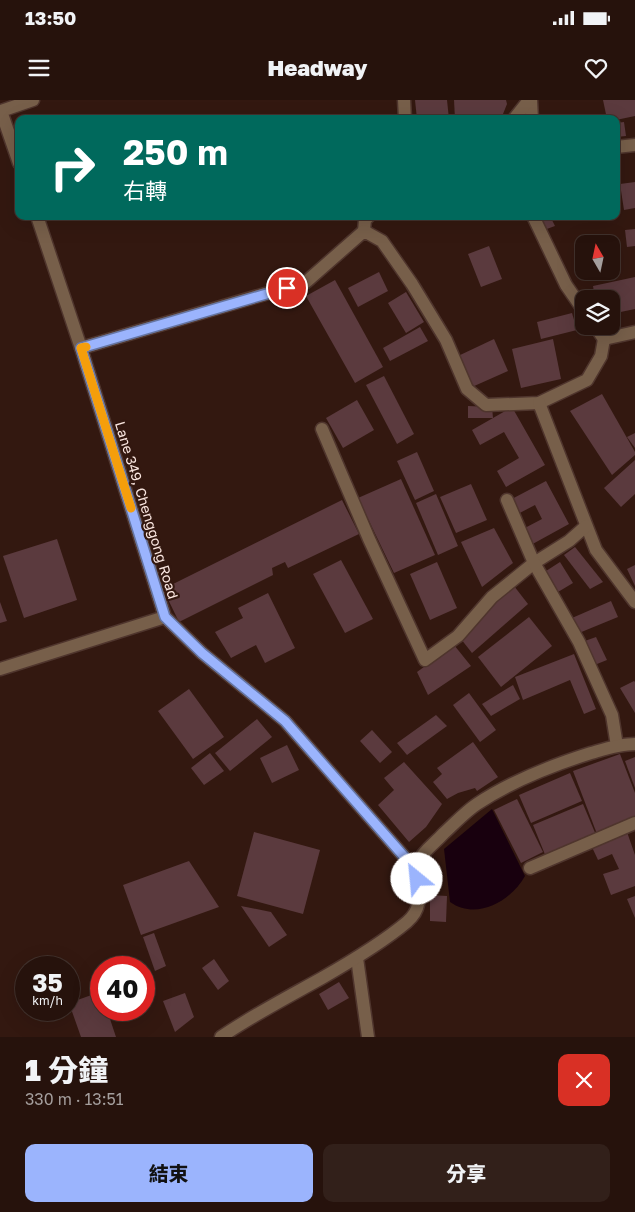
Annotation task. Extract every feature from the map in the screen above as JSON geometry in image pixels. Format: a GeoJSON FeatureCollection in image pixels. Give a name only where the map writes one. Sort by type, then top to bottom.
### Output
{"type":"FeatureCollection","features":[{"type":"Feature","properties":{"kind":"street"},"geometry":{"type":"LineString","coordinates":[[15,151],[1,111],[33,100]]}},
{"type":"Feature","properties":{"kind":"street"},"geometry":{"type":"LineString","coordinates":[[404,100],[405,115]]}},
{"type":"Feature","properties":{"kind":"street"},"geometry":{"type":"LineString","coordinates":[[517,115],[530,100]]}},
{"type":"Feature","properties":{"kind":"street"},"geometry":{"type":"LineString","coordinates":[[530,100],[532,115]]}},
{"type":"Feature","properties":{"kind":"street"},"geometry":{"type":"LineString","coordinates":[[620,147],[635,145]]}},
{"type":"Feature","properties":{"kind":"street","name":"Lane 349, Chenggong Road"},"geometry":{"type":"LineString","coordinates":[[38,220],[81,348],[165,617],[202,653],[285,721],[415,869]]}},
{"type":"Feature","properties":{"kind":"street"},"geometry":{"type":"LineString","coordinates":[[81,348],[306,282],[364,231],[365,220]]}},
{"type":"Feature","properties":{"kind":"street"},"geometry":{"type":"LineString","coordinates":[[535,220],[566,285],[575,298]]}},
{"type":"Feature","properties":{"kind":"street"},"geometry":{"type":"LineString","coordinates":[[364,231],[382,241],[412,284],[446,340],[467,389],[486,405],[539,403],[587,380],[601,356],[604,340],[601,335]]}},
{"type":"Feature","properties":{"kind":"street"},"geometry":{"type":"LineString","coordinates":[[604,340],[635,332]]}},
{"type":"Feature","properties":{"kind":"street"},"geometry":{"type":"LineString","coordinates":[[539,403],[596,550],[635,602]]}},
{"type":"Feature","properties":{"kind":"street"},"geometry":{"type":"LineString","coordinates":[[322,429],[369,539],[425,660],[458,636],[492,597],[534,562],[569,541],[586,526]]}},
{"type":"Feature","properties":{"kind":"street"},"geometry":{"type":"LineString","coordinates":[[507,500],[534,562],[579,642],[609,707],[617,746]]}},
{"type":"Feature","properties":{"kind":"street"},"geometry":{"type":"LineString","coordinates":[[0,669],[165,617]]}},
{"type":"Feature","properties":{"kind":"street"},"geometry":{"type":"LineString","coordinates":[[221,1037],[278,1002],[358,958],[403,925],[416,912],[418,889],[415,869],[418,861],[427,850],[476,805],[550,768],[617,746],[635,744]]}},
{"type":"Feature","properties":{"kind":"street"},"geometry":{"type":"LineString","coordinates":[[530,868],[635,823]]}},
{"type":"Feature","properties":{"kind":"street"},"geometry":{"type":"LineString","coordinates":[[358,958],[368,1037]]}},
{"type":"Feature","properties":{"kind":"shaded area"},"geometry":{"type":"Polygon","coordinates":[[[492,809],[525,876],[511,893],[492,906],[482,909],[460,907],[450,902],[444,849],[492,809]]]}},
{"type":"Feature","properties":{"kind":"building"},"geometry":{"type":"Polygon","coordinates":[[[415,100],[447,100],[449,115],[417,115],[415,100]]]}},
{"type":"Feature","properties":{"kind":"building"},"geometry":{"type":"Polygon","coordinates":[[[454,100],[506,100],[507,104],[503,115],[455,115],[454,100]]]}},
{"type":"Feature","properties":{"kind":"building"},"geometry":{"type":"Polygon","coordinates":[[[603,100],[635,100],[635,116],[620,119],[620,115],[606,115],[603,100]]]}},
{"type":"Feature","properties":{"kind":"building"},"geometry":{"type":"Polygon","coordinates":[[[620,122],[624,122],[626,136],[620,137],[620,122]]]}},
{"type":"Feature","properties":{"kind":"building"},"geometry":{"type":"Polygon","coordinates":[[[635,182],[635,208],[624,210],[620,184],[635,182]]]}},
{"type":"Feature","properties":{"kind":"building"},"geometry":{"type":"Polygon","coordinates":[[[540,220],[552,220],[555,226],[544,230],[540,220]]]}},
{"type":"Feature","properties":{"kind":"building"},"geometry":{"type":"Polygon","coordinates":[[[635,229],[635,246],[627,247],[625,230],[635,229]]]}},
{"type":"Feature","properties":{"kind":"building"},"geometry":{"type":"Polygon","coordinates":[[[489,246],[502,279],[481,287],[468,254],[489,246]]]}},
{"type":"Feature","properties":{"kind":"building"},"geometry":{"type":"Polygon","coordinates":[[[379,272],[388,291],[358,307],[348,288],[379,272]]]}},
{"type":"Feature","properties":{"kind":"building"},"geometry":{"type":"Polygon","coordinates":[[[635,277],[635,309],[620,312],[620,290],[594,290],[593,286],[635,277]]]}},
{"type":"Feature","properties":{"kind":"building"},"geometry":{"type":"Polygon","coordinates":[[[335,280],[383,367],[355,383],[306,296],[335,280]]]}},
{"type":"Feature","properties":{"kind":"building"},"geometry":{"type":"Polygon","coordinates":[[[406,292],[424,322],[406,333],[388,303],[406,292]]]}},
{"type":"Feature","properties":{"kind":"building"},"geometry":{"type":"Polygon","coordinates":[[[572,313],[575,330],[541,339],[537,322],[572,313]]]}},
{"type":"Feature","properties":{"kind":"building"},"geometry":{"type":"Polygon","coordinates":[[[420,327],[428,341],[390,361],[383,348],[420,327]]]}},
{"type":"Feature","properties":{"kind":"building"},"geometry":{"type":"Polygon","coordinates":[[[494,339],[508,371],[472,387],[458,356],[494,339]]]}},
{"type":"Feature","properties":{"kind":"building"},"geometry":{"type":"Polygon","coordinates":[[[553,339],[561,379],[521,388],[512,349],[553,339]]]}},
{"type":"Feature","properties":{"kind":"building"},"geometry":{"type":"Polygon","coordinates":[[[384,376],[414,434],[397,444],[366,385],[384,376]]]}},
{"type":"Feature","properties":{"kind":"building"},"geometry":{"type":"Polygon","coordinates":[[[602,394],[635,452],[635,455],[612,475],[570,411],[602,394]]]}},
{"type":"Feature","properties":{"kind":"building"},"geometry":{"type":"Polygon","coordinates":[[[357,400],[374,430],[343,448],[326,418],[357,400]]]}},
{"type":"Feature","properties":{"kind":"building"},"geometry":{"type":"Polygon","coordinates":[[[468,406],[492,407],[493,418],[468,418],[468,406]]]}},
{"type":"Feature","properties":{"kind":"building"},"geometry":{"type":"Polygon","coordinates":[[[512,407],[545,465],[506,487],[497,471],[519,458],[504,432],[480,445],[472,430],[512,407]]]}},
{"type":"Feature","properties":{"kind":"building"},"geometry":{"type":"Polygon","coordinates":[[[635,433],[635,448],[627,437],[635,433]]]}},
{"type":"Feature","properties":{"kind":"building"},"geometry":{"type":"Polygon","coordinates":[[[417,452],[434,491],[415,500],[397,461],[417,452]]]}},
{"type":"Feature","properties":{"kind":"building"},"geometry":{"type":"Polygon","coordinates":[[[635,460],[635,494],[621,507],[604,488],[635,460]]]}},
{"type":"Feature","properties":{"kind":"building"},"geometry":{"type":"Polygon","coordinates":[[[401,479],[435,555],[394,573],[358,498],[401,479]]]}},
{"type":"Feature","properties":{"kind":"building"},"geometry":{"type":"Polygon","coordinates":[[[546,481],[569,524],[529,546],[521,530],[542,519],[535,505],[514,516],[506,502],[546,481]]]}},
{"type":"Feature","properties":{"kind":"building"},"geometry":{"type":"Polygon","coordinates":[[[471,484],[487,520],[456,533],[440,497],[471,484]]]}},
{"type":"Feature","properties":{"kind":"building"},"geometry":{"type":"Polygon","coordinates":[[[436,494],[458,546],[438,555],[416,503],[436,494]]]}},
{"type":"Feature","properties":{"kind":"building"},"geometry":{"type":"Polygon","coordinates":[[[342,500],[359,534],[288,568],[285,562],[272,568],[273,575],[179,622],[163,589],[342,500]]]}},
{"type":"Feature","properties":{"kind":"building"},"geometry":{"type":"Polygon","coordinates":[[[494,528],[513,563],[482,587],[461,542],[494,528]]]}},
{"type":"Feature","properties":{"kind":"building"},"geometry":{"type":"Polygon","coordinates":[[[57,539],[77,600],[24,618],[3,556],[57,539]]]}},
{"type":"Feature","properties":{"kind":"building"},"geometry":{"type":"Polygon","coordinates":[[[575,547],[603,582],[590,589],[564,555],[575,547]]]}},
{"type":"Feature","properties":{"kind":"building"},"geometry":{"type":"Polygon","coordinates":[[[341,560],[373,619],[345,633],[313,574],[341,560]]]}},
{"type":"Feature","properties":{"kind":"building"},"geometry":{"type":"Polygon","coordinates":[[[437,562],[457,608],[430,620],[410,574],[437,562]]]}},
{"type":"Feature","properties":{"kind":"building"},"geometry":{"type":"Polygon","coordinates":[[[560,562],[573,583],[558,592],[546,571],[560,562]]]}},
{"type":"Feature","properties":{"kind":"building"},"geometry":{"type":"Polygon","coordinates":[[[635,565],[635,586],[627,569],[635,565]]]}},
{"type":"Feature","properties":{"kind":"building"},"geometry":{"type":"Polygon","coordinates":[[[514,586],[528,604],[472,653],[461,639],[495,598],[514,586]]]}},
{"type":"Feature","properties":{"kind":"building"},"geometry":{"type":"Polygon","coordinates":[[[268,593],[295,648],[265,663],[256,645],[231,658],[215,632],[243,618],[238,608],[268,593]]]}},
{"type":"Feature","properties":{"kind":"building"},"geometry":{"type":"Polygon","coordinates":[[[611,601],[618,617],[579,633],[572,618],[611,601]]]}},
{"type":"Feature","properties":{"kind":"building"},"geometry":{"type":"Polygon","coordinates":[[[0,602],[7,621],[0,623],[0,602]]]}},
{"type":"Feature","properties":{"kind":"building"},"geometry":{"type":"Polygon","coordinates":[[[529,617],[552,646],[501,687],[478,657],[529,617]]]}},
{"type":"Feature","properties":{"kind":"building"},"geometry":{"type":"Polygon","coordinates":[[[596,637],[607,660],[592,666],[582,642],[596,637]]]}},
{"type":"Feature","properties":{"kind":"building"},"geometry":{"type":"Polygon","coordinates":[[[454,645],[471,666],[428,695],[417,672],[454,645]]]}},
{"type":"Feature","properties":{"kind":"building"},"geometry":{"type":"Polygon","coordinates":[[[574,654],[596,709],[584,714],[570,680],[523,700],[515,677],[574,654]]]}},
{"type":"Feature","properties":{"kind":"building"},"geometry":{"type":"Polygon","coordinates":[[[635,682],[635,713],[620,688],[635,682]]]}},
{"type":"Feature","properties":{"kind":"building"},"geometry":{"type":"Polygon","coordinates":[[[513,685],[520,699],[491,716],[482,704],[513,685]]]}},
{"type":"Feature","properties":{"kind":"building"},"geometry":{"type":"Polygon","coordinates":[[[189,689],[224,737],[193,759],[158,711],[189,689]]]}},
{"type":"Feature","properties":{"kind":"building"},"geometry":{"type":"Polygon","coordinates":[[[469,693],[496,730],[480,742],[453,705],[469,693]]]}},
{"type":"Feature","properties":{"kind":"building"},"geometry":{"type":"Polygon","coordinates":[[[436,715],[447,726],[407,755],[397,743],[436,715]]]}},
{"type":"Feature","properties":{"kind":"building"},"geometry":{"type":"Polygon","coordinates":[[[257,719],[272,737],[230,771],[215,753],[257,719]]]}},
{"type":"Feature","properties":{"kind":"building"},"geometry":{"type":"Polygon","coordinates":[[[372,730],[392,752],[380,763],[360,741],[372,730]]]}},
{"type":"Feature","properties":{"kind":"building"},"geometry":{"type":"Polygon","coordinates":[[[473,742],[498,777],[477,791],[475,788],[458,793],[447,799],[433,782],[442,774],[437,768],[473,742]]]}},
{"type":"Feature","properties":{"kind":"building"},"geometry":{"type":"Polygon","coordinates":[[[287,745],[299,770],[272,783],[260,758],[287,745]]]}},
{"type":"Feature","properties":{"kind":"building"},"geometry":{"type":"Polygon","coordinates":[[[210,753],[224,771],[204,785],[191,768],[210,753]]]}},
{"type":"Feature","properties":{"kind":"building"},"geometry":{"type":"Polygon","coordinates":[[[620,754],[635,793],[635,819],[597,834],[573,771],[620,754]]]}},
{"type":"Feature","properties":{"kind":"building"},"geometry":{"type":"Polygon","coordinates":[[[635,757],[635,788],[625,761],[635,757]]]}},
{"type":"Feature","properties":{"kind":"building"},"geometry":{"type":"Polygon","coordinates":[[[404,762],[442,804],[426,827],[409,842],[378,805],[394,790],[384,778],[404,762]]]}},
{"type":"Feature","properties":{"kind":"building"},"geometry":{"type":"Polygon","coordinates":[[[570,773],[582,801],[531,823],[519,795],[570,773]]]}},
{"type":"Feature","properties":{"kind":"building"},"geometry":{"type":"Polygon","coordinates":[[[517,799],[543,852],[521,863],[494,810],[517,799]]]}},
{"type":"Feature","properties":{"kind":"building"},"geometry":{"type":"Polygon","coordinates":[[[583,804],[596,835],[546,857],[533,825],[583,804]]]}},
{"type":"Feature","properties":{"kind":"building"},"geometry":{"type":"Polygon","coordinates":[[[254,832],[320,850],[303,914],[237,896],[254,832]]]}},
{"type":"Feature","properties":{"kind":"building"},"geometry":{"type":"Polygon","coordinates":[[[627,832],[635,855],[635,886],[611,895],[603,874],[619,869],[612,854],[598,860],[591,845],[627,832]]]}},
{"type":"Feature","properties":{"kind":"building"},"geometry":{"type":"Polygon","coordinates":[[[189,861],[219,907],[141,935],[123,885],[189,861]]]}},
{"type":"Feature","properties":{"kind":"building"},"geometry":{"type":"Polygon","coordinates":[[[430,895],[447,896],[446,922],[430,921],[430,895]]]}},
{"type":"Feature","properties":{"kind":"building"},"geometry":{"type":"Polygon","coordinates":[[[635,896],[635,918],[627,899],[635,896]]]}},
{"type":"Feature","properties":{"kind":"building"},"geometry":{"type":"Polygon","coordinates":[[[241,906],[271,912],[287,935],[269,947],[241,906]]]}},
{"type":"Feature","properties":{"kind":"building"},"geometry":{"type":"Polygon","coordinates":[[[154,933],[166,966],[155,971],[155,956],[150,956],[143,937],[154,933]]]}},
{"type":"Feature","properties":{"kind":"building"},"geometry":{"type":"Polygon","coordinates":[[[214,959],[229,981],[218,990],[202,968],[214,959]]]}},
{"type":"Feature","properties":{"kind":"building"},"geometry":{"type":"Polygon","coordinates":[[[339,982],[349,998],[328,1010],[319,994],[339,982]]]}},
{"type":"Feature","properties":{"kind":"building"},"geometry":{"type":"Polygon","coordinates":[[[185,993],[194,1017],[175,1032],[163,1001],[185,993]]]}},
{"type":"Feature","properties":{"kind":"building"},"geometry":{"type":"Polygon","coordinates":[[[90,996],[90,1021],[111,1021],[116,1037],[81,1037],[75,1021],[80,1021],[80,999],[90,996]]]}},
{"type":"Feature","properties":{"kind":"slow traffic"},"geometry":{"type":"LineString","coordinates":[[86,347],[81,348],[131,508]]}},
{"type":"Feature","properties":{"kind":"route"},"geometry":{"type":"LineString","coordinates":[[287,288],[81,348],[165,617],[202,653],[285,721],[415,869],[417,879]]}}]}
